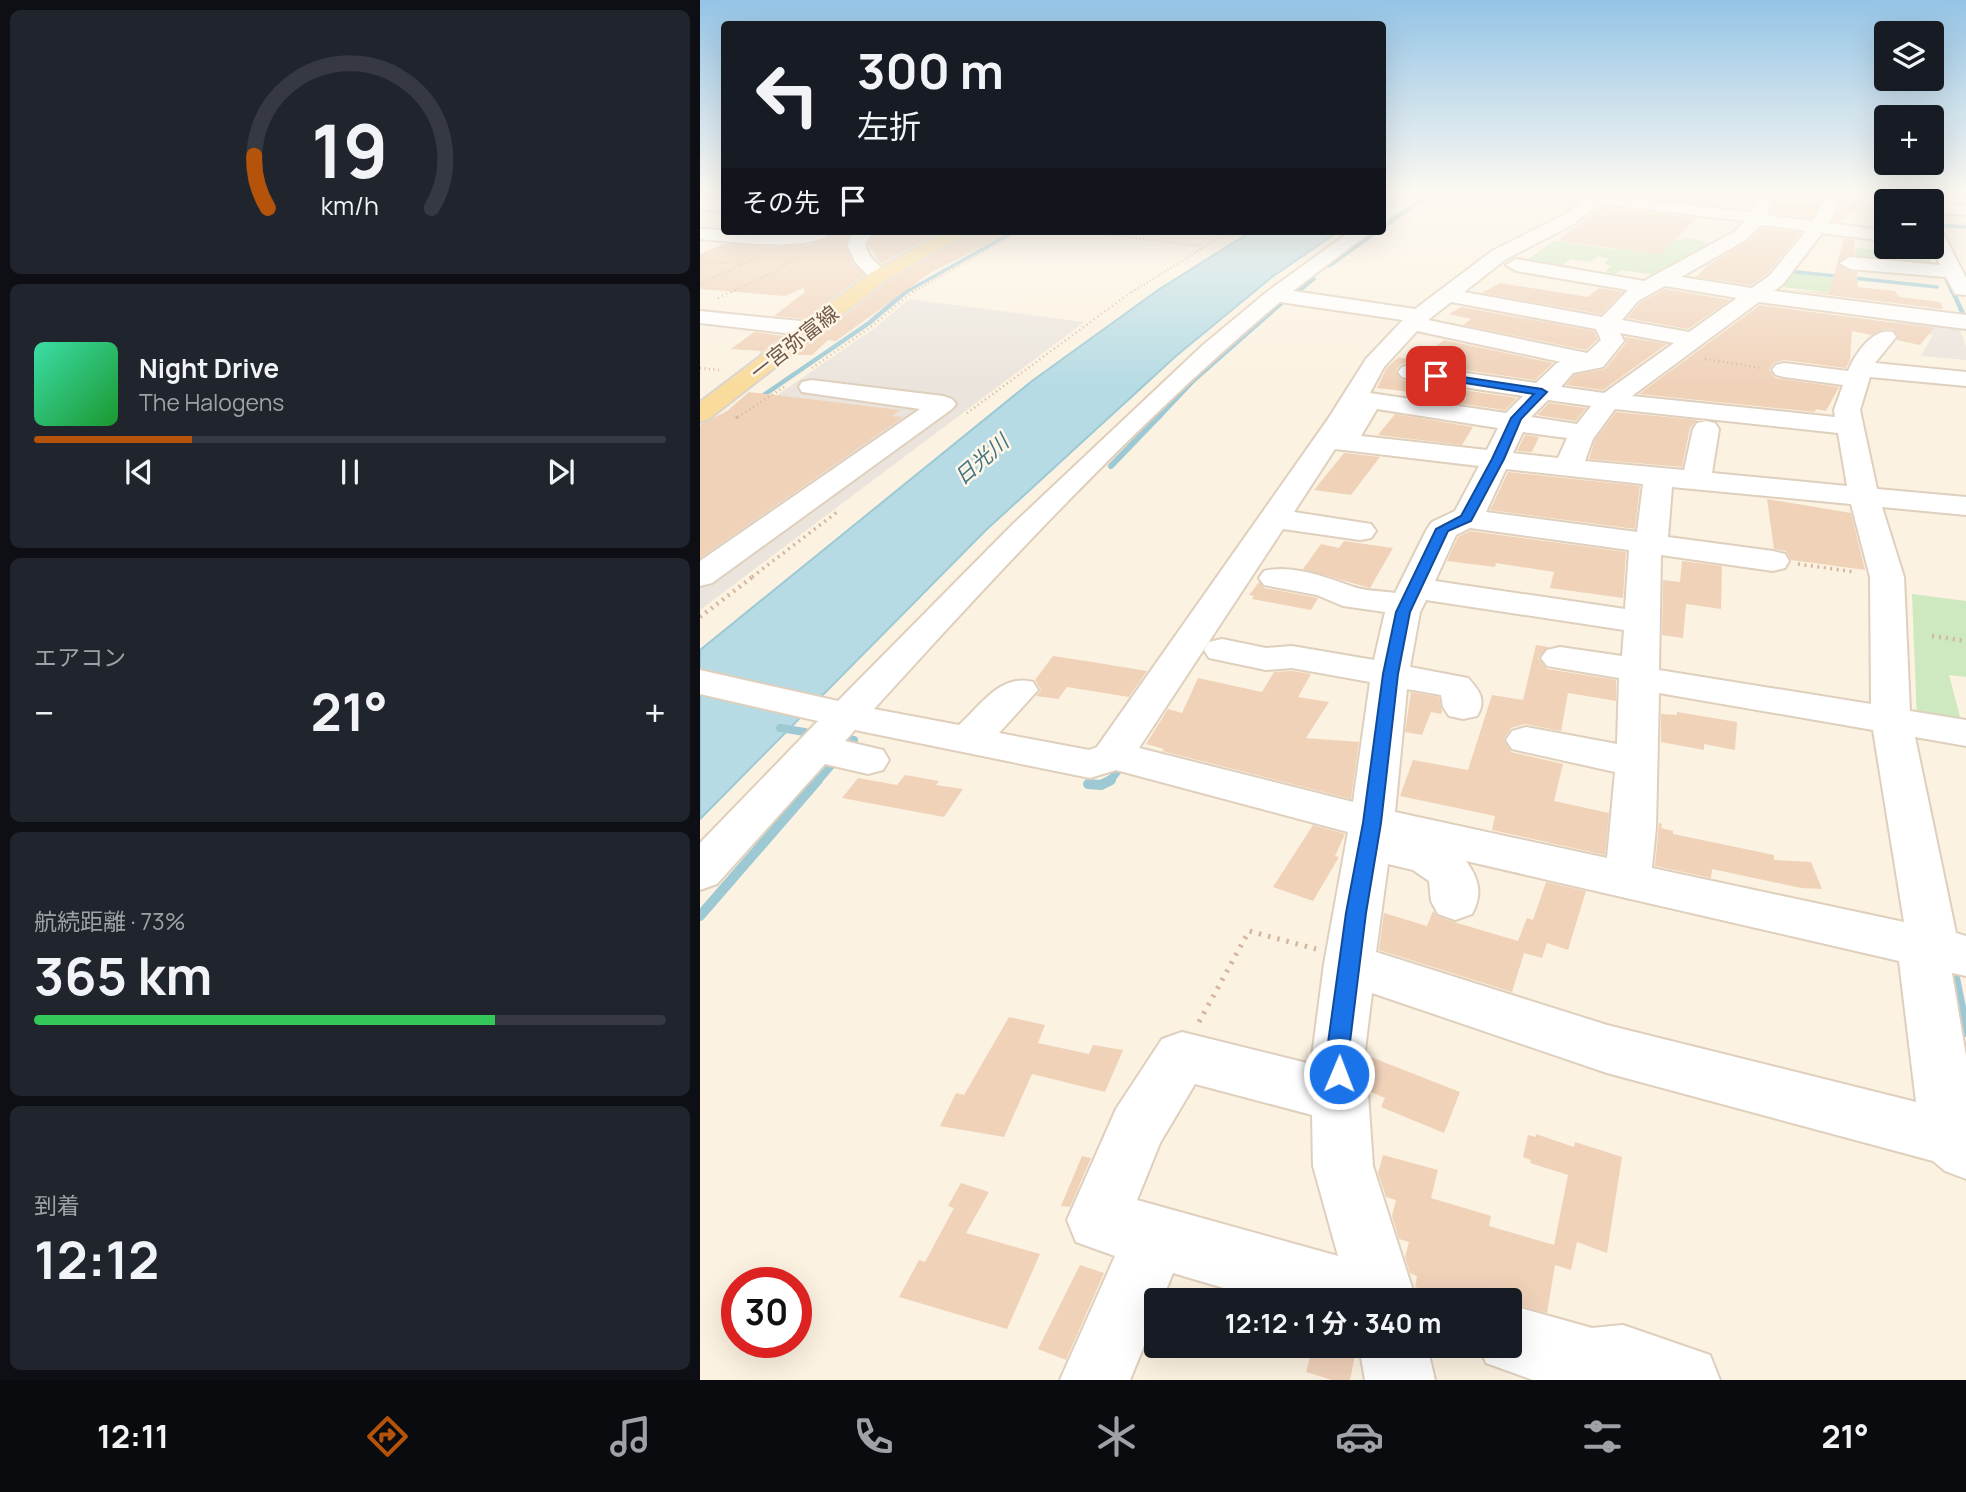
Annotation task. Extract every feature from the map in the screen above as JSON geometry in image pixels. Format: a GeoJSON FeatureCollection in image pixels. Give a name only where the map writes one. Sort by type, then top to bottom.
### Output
{"type":"FeatureCollection","features":[{"type":"Feature","properties":{"kind":"main road","name":"一宮弥富線"},"geometry":{"type":"LineString","coordinates":[[700,414],[879,276],[913,257]]}},
{"type":"Feature","properties":{"kind":"street"},"geometry":{"type":"LineString","coordinates":[[702,261],[710,257]]}},
{"type":"Feature","properties":{"kind":"street"},"geometry":{"type":"LineString","coordinates":[[861,257],[879,276]]}},
{"type":"Feature","properties":{"kind":"street"},"geometry":{"type":"LineString","coordinates":[[700,873],[854,736],[1033,522],[1189,367],[1330,257]]}},
{"type":"Feature","properties":{"kind":"street"},"geometry":{"type":"LineString","coordinates":[[1123,758],[1280,519],[1319,470],[1337,441],[1374,365],[1420,342],[1453,295],[1496,257]]}},
{"type":"Feature","properties":{"kind":"street"},"geometry":{"type":"LineString","coordinates":[[1466,518],[1498,459],[1514,422],[1565,368],[1592,361],[1614,341],[1606,326],[1632,297],[1701,257]]}},
{"type":"Feature","properties":{"kind":"street"},"geometry":{"type":"LineString","coordinates":[[1568,468],[1584,433],[1610,400],[1776,281],[1795,257]]}},
{"type":"Feature","properties":{"kind":"street"},"geometry":{"type":"LineString","coordinates":[[1950,257],[1966,298]]}},
{"type":"Feature","properties":{"kind":"street"},"geometry":{"type":"LineString","coordinates":[[1698,259],[1721,265]]}},
{"type":"Feature","properties":{"kind":"street"},"geometry":{"type":"LineString","coordinates":[[1850,263],[1958,274]]}},
{"type":"Feature","properties":{"kind":"street"},"geometry":{"type":"LineString","coordinates":[[1516,265],[1756,295],[1950,327]]}},
{"type":"Feature","properties":{"kind":"street"},"geometry":{"type":"LineString","coordinates":[[1281,296],[1311,277]]}},
{"type":"Feature","properties":{"kind":"street"},"geometry":{"type":"LineString","coordinates":[[1453,295],[1569,323],[1608,323],[1695,340]]}},
{"type":"Feature","properties":{"kind":"street"},"geometry":{"type":"LineString","coordinates":[[1281,296],[1420,342],[1542,392],[1858,423]]}},
{"type":"Feature","properties":{"kind":"street"},"geometry":{"type":"LineString","coordinates":[[1728,315],[1754,319]]}},
{"type":"Feature","properties":{"kind":"street"},"geometry":{"type":"LineString","coordinates":[[700,317],[810,329]]}},
{"type":"Feature","properties":{"kind":"street"},"geometry":{"type":"LineString","coordinates":[[1350,961],[1607,1049],[1962,1148],[1941,951],[1891,720],[1887,577],[1858,423],[1847,410],[1859,374],[1885,337]]}},
{"type":"Feature","properties":{"kind":"street"},"geometry":{"type":"LineString","coordinates":[[1420,342],[1592,361],[1647,373],[1665,384],[1669,390]]}},
{"type":"Feature","properties":{"kind":"street"},"geometry":{"type":"LineString","coordinates":[[1784,370],[1966,379]]}},
{"type":"Feature","properties":{"kind":"street"},"geometry":{"type":"LineString","coordinates":[[700,576],[943,404],[804,380]]}},
{"type":"Feature","properties":{"kind":"street"},"geometry":{"type":"LineString","coordinates":[[1337,441],[1369,400],[1584,433]]}},
{"type":"Feature","properties":{"kind":"street"},"geometry":{"type":"LineString","coordinates":[[1697,478],[1706,429]]}},
{"type":"Feature","properties":{"kind":"street"},"geometry":{"type":"LineString","coordinates":[[1337,441],[1568,468],[1697,478],[1966,506]]}},
{"type":"Feature","properties":{"kind":"street"},"geometry":{"type":"LineString","coordinates":[[1373,475],[1390,447]]}},
{"type":"Feature","properties":{"kind":"street"},"geometry":{"type":"LineString","coordinates":[[1628,880],[1634,827],[1640,622],[1658,475]]}},
{"type":"Feature","properties":{"kind":"street"},"geometry":{"type":"LineString","coordinates":[[1380,1288],[1343,1166],[1338,1050],[1370,834],[1390,674],[1410,596],[1443,529],[1466,518],[1773,561]]}},
{"type":"Feature","properties":{"kind":"street"},"geometry":{"type":"LineString","coordinates":[[1280,519],[1360,531]]}},
{"type":"Feature","properties":{"kind":"street"},"geometry":{"type":"LineString","coordinates":[[1276,578],[1327,587],[1342,597],[1410,596],[1640,622]]}},
{"type":"Feature","properties":{"kind":"street"},"geometry":{"type":"LineString","coordinates":[[1222,650],[1266,659],[1292,657],[1454,686],[1462,695],[1463,707]]}},
{"type":"Feature","properties":{"kind":"street"},"geometry":{"type":"LineString","coordinates":[[1560,658],[1966,733]]}},
{"type":"Feature","properties":{"kind":"street"},"geometry":{"type":"LineString","coordinates":[[700,682],[854,736],[967,741],[1090,764],[1123,758],[1370,834],[1419,853],[1443,867],[1455,882],[1455,901]]}},
{"type":"Feature","properties":{"kind":"street"},"geometry":{"type":"LineString","coordinates":[[967,741],[1019,690]]}},
{"type":"Feature","properties":{"kind":"street"},"geometry":{"type":"LineString","coordinates":[[1526,740],[1636,762]]}},
{"type":"Feature","properties":{"kind":"street"},"geometry":{"type":"LineString","coordinates":[[1370,834],[1628,880],[1941,951]]}},
{"type":"Feature","properties":{"kind":"street"},"geometry":{"type":"LineString","coordinates":[[1334,1288],[1098,1220],[1137,1128],[1182,1056],[1340,1097]]}},
{"type":"Feature","properties":{"kind":"street"},"geometry":{"type":"LineString","coordinates":[[1095,1380],[1156,1237]]}},
{"type":"Feature","properties":{"kind":"street"},"geometry":{"type":"LineString","coordinates":[[1522,1343],[1591,1363],[1623,1359],[1685,1380]]}},
{"type":"Feature","properties":{"kind":"street"},"geometry":{"type":"LineString","coordinates":[[1395,1358],[1400,1380]]}},
{"type":"Feature","properties":{"kind":"path"},"geometry":{"type":"LineString","coordinates":[[700,284],[759,257]]}},
{"type":"Feature","properties":{"kind":"path"},"geometry":{"type":"LineString","coordinates":[[733,322],[704,307],[793,257]]}},
{"type":"Feature","properties":{"kind":"path"},"geometry":{"type":"LineString","coordinates":[[733,420],[804,380],[917,288],[973,257]]}},
{"type":"Feature","properties":{"kind":"path"},"geometry":{"type":"LineString","coordinates":[[702,261],[743,264]]}},
{"type":"Feature","properties":{"kind":"path"},"geometry":{"type":"LineString","coordinates":[[1674,353],[1784,370]]}},
{"type":"Feature","properties":{"kind":"path"},"geometry":{"type":"LineString","coordinates":[[1773,561],[1887,577]]}},
{"type":"Feature","properties":{"kind":"path"},"geometry":{"type":"LineString","coordinates":[[1932,636],[1966,641]]}},
{"type":"Feature","properties":{"kind":"path"},"geometry":{"type":"LineString","coordinates":[[1182,1056],[1249,931],[1350,961]]}},
{"type":"Feature","properties":{"kind":"shaded area"},"geometry":{"type":"Polygon","coordinates":[[[909,299],[1084,322],[700,610],[700,441],[779,394],[876,327],[909,299]]]}},
{"type":"Feature","properties":{"kind":"shaded area"},"geometry":{"type":"Polygon","coordinates":[[[1902,316],[1957,323],[1966,346],[1966,360],[1921,356],[1933,335],[1891,327],[1902,316]]]}},
{"type":"Feature","properties":{"kind":"green space"},"geometry":{"type":"Polygon","coordinates":[[[1596,257],[1590,262],[1571,259],[1562,265],[1528,259],[1596,257]]]}},
{"type":"Feature","properties":{"kind":"green space"},"geometry":{"type":"Polygon","coordinates":[[[1603,257],[1694,257],[1664,276],[1622,270],[1615,274],[1605,272],[1611,266],[1604,263],[1609,259],[1603,257]]]}},
{"type":"Feature","properties":{"kind":"green space"},"geometry":{"type":"Polygon","coordinates":[[[1855,257],[1930,259],[1935,269],[1855,262],[1855,257]]]}},
{"type":"Feature","properties":{"kind":"green space"},"geometry":{"type":"Polygon","coordinates":[[[1787,272],[1847,280],[1849,295],[1774,286],[1787,272]]]}},
{"type":"Feature","properties":{"kind":"green space"},"geometry":{"type":"Polygon","coordinates":[[[1912,594],[1966,601],[1966,677],[1949,675],[1963,728],[1917,720],[1912,594]]]}},
{"type":"Feature","properties":{"kind":"water","name":"日光川"},"geometry":{"type":"Polygon","coordinates":[[[1210,257],[1301,257],[1272,277],[1176,356],[986,530],[700,819],[700,650],[1032,381],[1158,290],[1210,257]]]}},
{"type":"Feature","properties":{"kind":"building"},"geometry":{"type":"Polygon","coordinates":[[[700,257],[850,257],[864,275],[806,319],[774,316],[805,292],[803,288],[785,296],[700,289],[700,257]]]}},
{"type":"Feature","properties":{"kind":"building"},"geometry":{"type":"Polygon","coordinates":[[[876,257],[893,257],[881,264],[876,257]]]}},
{"type":"Feature","properties":{"kind":"building"},"geometry":{"type":"Polygon","coordinates":[[[928,257],[961,257],[930,273],[836,341],[828,340],[812,355],[795,355],[887,282],[928,257]]]}},
{"type":"Feature","properties":{"kind":"building"},"geometry":{"type":"Polygon","coordinates":[[[1721,257],[1781,257],[1767,274],[1751,285],[1696,277],[1721,257]]]}},
{"type":"Feature","properties":{"kind":"building"},"geometry":{"type":"Polygon","coordinates":[[[1839,257],[1846,257],[1838,264],[1849,271],[1857,272],[1858,287],[1895,291],[1899,297],[1940,302],[1943,309],[1781,289],[1829,293],[1839,257]]]}},
{"type":"Feature","properties":{"kind":"building"},"geometry":{"type":"Polygon","coordinates":[[[1500,283],[1588,297],[1599,288],[1623,292],[1601,314],[1482,293],[1500,283]]]}},
{"type":"Feature","properties":{"kind":"building"},"geometry":{"type":"Polygon","coordinates":[[[1665,289],[1730,300],[1688,329],[1627,318],[1640,303],[1665,289]]]}},
{"type":"Feature","properties":{"kind":"building"},"geometry":{"type":"Polygon","coordinates":[[[1760,305],[1934,328],[1920,345],[1897,340],[1898,336],[1893,329],[1885,329],[1872,335],[1852,331],[1850,360],[1846,368],[1784,360],[1774,363],[1769,370],[1775,378],[1839,387],[1826,411],[1639,394],[1760,305]]]}},
{"type":"Feature","properties":{"kind":"building"},"geometry":{"type":"Polygon","coordinates":[[[1461,307],[1594,331],[1598,339],[1586,350],[1463,325],[1471,319],[1449,314],[1461,307]]]}},
{"type":"Feature","properties":{"kind":"building"},"geometry":{"type":"Polygon","coordinates":[[[754,332],[784,336],[759,354],[761,351],[731,349],[754,332]]]}},
{"type":"Feature","properties":{"kind":"building"},"geometry":{"type":"Polygon","coordinates":[[[1625,337],[1667,344],[1603,390],[1566,385],[1574,375],[1605,369],[1626,343],[1625,337]]]}},
{"type":"Feature","properties":{"kind":"building"},"geometry":{"type":"Polygon","coordinates":[[[1444,340],[1553,363],[1535,380],[1410,362],[1401,364],[1396,370],[1400,379],[1409,382],[1517,398],[1505,410],[1408,396],[1411,392],[1377,388],[1386,369],[1399,357],[1416,361],[1444,340]]]}},
{"type":"Feature","properties":{"kind":"building"},"geometry":{"type":"Polygon","coordinates":[[[749,392],[900,410],[892,416],[903,417],[700,558],[700,425],[727,411],[749,392]]]}},
{"type":"Feature","properties":{"kind":"building"},"geometry":{"type":"Polygon","coordinates":[[[1549,403],[1586,408],[1576,421],[1537,415],[1549,403]]]}},
{"type":"Feature","properties":{"kind":"building"},"geometry":{"type":"Polygon","coordinates":[[[1616,412],[1697,420],[1690,428],[1682,467],[1589,459],[1595,440],[1616,412]]]}},
{"type":"Feature","properties":{"kind":"building"},"geometry":{"type":"Polygon","coordinates":[[[1395,414],[1473,427],[1462,445],[1378,435],[1395,414]]]}},
{"type":"Feature","properties":{"kind":"building"},"geometry":{"type":"Polygon","coordinates":[[[1525,435],[1539,437],[1532,452],[1517,451],[1525,435]]]}},
{"type":"Feature","properties":{"kind":"building"},"geometry":{"type":"Polygon","coordinates":[[[1344,453],[1380,457],[1351,495],[1314,490],[1344,453]]]}},
{"type":"Feature","properties":{"kind":"building"},"geometry":{"type":"Polygon","coordinates":[[[1508,472],[1640,486],[1635,529],[1490,510],[1508,472]]]}},
{"type":"Feature","properties":{"kind":"building"},"geometry":{"type":"Polygon","coordinates":[[[1767,499],[1851,513],[1865,570],[1791,560],[1786,551],[1774,549],[1767,499]]]}},
{"type":"Feature","properties":{"kind":"building"},"geometry":{"type":"Polygon","coordinates":[[[1470,531],[1626,552],[1623,598],[1550,588],[1554,572],[1496,563],[1495,567],[1447,561],[1458,537],[1470,531]]]}},
{"type":"Feature","properties":{"kind":"building"},"geometry":{"type":"Polygon","coordinates":[[[1344,541],[1393,548],[1370,588],[1303,569],[1321,544],[1339,548],[1344,541]]]}},
{"type":"Feature","properties":{"kind":"building"},"geometry":{"type":"Polygon","coordinates":[[[1682,561],[1722,566],[1721,609],[1686,604],[1683,638],[1662,635],[1663,580],[1680,582],[1682,561]]]}},
{"type":"Feature","properties":{"kind":"building"},"geometry":{"type":"Polygon","coordinates":[[[1259,582],[1264,588],[1318,598],[1311,610],[1252,599],[1254,596],[1249,595],[1259,582]]]}},
{"type":"Feature","properties":{"kind":"building"},"geometry":{"type":"Polygon","coordinates":[[[1536,645],[1549,647],[1538,658],[1547,669],[1616,680],[1616,701],[1568,693],[1561,731],[1525,724],[1511,728],[1504,739],[1511,752],[1563,764],[1554,801],[1609,813],[1605,855],[1492,830],[1495,816],[1400,796],[1413,760],[1468,770],[1492,695],[1523,700],[1536,645]]]}},
{"type":"Feature","properties":{"kind":"building"},"geometry":{"type":"Polygon","coordinates":[[[1053,656],[1147,671],[1129,697],[1067,687],[1058,699],[1036,696],[1041,690],[1035,680],[1053,656]]]}},
{"type":"Feature","properties":{"kind":"building"},"geometry":{"type":"Polygon","coordinates":[[[1274,672],[1311,674],[1298,697],[1329,702],[1306,738],[1359,742],[1351,799],[1162,751],[1164,749],[1146,744],[1168,709],[1182,713],[1198,678],[1262,692],[1274,672]]]}},
{"type":"Feature","properties":{"kind":"building"},"geometry":{"type":"Polygon","coordinates":[[[1411,692],[1439,697],[1441,714],[1431,712],[1422,735],[1405,732],[1411,692]]]}},
{"type":"Feature","properties":{"kind":"building"},"geometry":{"type":"Polygon","coordinates":[[[1677,712],[1737,722],[1735,750],[1704,744],[1704,750],[1661,742],[1661,714],[1677,715],[1677,712]]]}},
{"type":"Feature","properties":{"kind":"building"},"geometry":{"type":"Polygon","coordinates":[[[905,775],[939,781],[936,785],[963,789],[944,817],[842,798],[858,778],[897,785],[905,775]]]}},
{"type":"Feature","properties":{"kind":"building"},"geometry":{"type":"Polygon","coordinates":[[[1659,823],[1662,824],[1661,828],[1673,831],[1673,834],[1774,855],[1774,860],[1811,862],[1822,889],[1801,888],[1712,869],[1711,878],[1655,866],[1659,823]]]}},
{"type":"Feature","properties":{"kind":"building"},"geometry":{"type":"Polygon","coordinates":[[[1313,825],[1345,834],[1335,856],[1339,857],[1313,901],[1273,887],[1313,825]]]}},
{"type":"Feature","properties":{"kind":"building"},"geometry":{"type":"Polygon","coordinates":[[[1546,882],[1586,891],[1568,950],[1547,943],[1542,958],[1524,953],[1512,992],[1379,950],[1384,913],[1427,926],[1433,911],[1437,916],[1454,922],[1518,941],[1527,918],[1533,920],[1546,882]]]}},
{"type":"Feature","properties":{"kind":"building"},"geometry":{"type":"Polygon","coordinates":[[[1009,1017],[1045,1025],[1038,1043],[1089,1054],[1093,1045],[1123,1050],[1105,1092],[1032,1074],[1004,1137],[940,1126],[956,1093],[964,1095],[1009,1017]]]}},
{"type":"Feature","properties":{"kind":"building"},"geometry":{"type":"Polygon","coordinates":[[[1368,1056],[1460,1092],[1444,1133],[1381,1107],[1385,1098],[1371,1092],[1368,1056]]]}},
{"type":"Feature","properties":{"kind":"building"},"geometry":{"type":"Polygon","coordinates":[[[1536,1134],[1574,1147],[1575,1142],[1622,1157],[1607,1253],[1577,1242],[1571,1270],[1555,1265],[1547,1313],[1522,1306],[1522,1288],[1415,1287],[1417,1276],[1410,1273],[1405,1257],[1409,1242],[1399,1239],[1392,1216],[1396,1200],[1386,1197],[1378,1173],[1383,1155],[1438,1170],[1431,1198],[1491,1216],[1489,1226],[1554,1245],[1568,1175],[1530,1163],[1531,1160],[1523,1157],[1528,1135],[1536,1137],[1536,1134]]]}},
{"type":"Feature","properties":{"kind":"building"},"geometry":{"type":"Polygon","coordinates":[[[1082,1156],[1091,1158],[1070,1207],[1061,1206],[1082,1156]]]}},
{"type":"Feature","properties":{"kind":"building"},"geometry":{"type":"Polygon","coordinates":[[[961,1183],[989,1192],[966,1233],[1040,1254],[1007,1329],[899,1297],[919,1260],[925,1262],[954,1208],[948,1206],[961,1183]]]}},
{"type":"Feature","properties":{"kind":"building"},"geometry":{"type":"Polygon","coordinates":[[[1080,1265],[1104,1273],[1066,1360],[1038,1349],[1080,1265]]]}},
{"type":"Feature","properties":{"kind":"building"},"geometry":{"type":"Polygon","coordinates":[[[1310,1358],[1355,1358],[1350,1380],[1332,1380],[1306,1372],[1310,1358]]]}},
{"type":"Feature","properties":{"kind":"waterway"},"geometry":{"type":"LineString","coordinates":[[906,292],[968,257]]}},
{"type":"Feature","properties":{"kind":"waterway"},"geometry":{"type":"LineString","coordinates":[[1329,266],[1341,257]]}},
{"type":"Feature","properties":{"kind":"waterway"},"geometry":{"type":"LineString","coordinates":[[1937,259],[1942,269]]}},
{"type":"Feature","properties":{"kind":"waterway"},"geometry":{"type":"LineString","coordinates":[[1788,271],[1937,287]]}},
{"type":"Feature","properties":{"kind":"waterway"},"geometry":{"type":"LineString","coordinates":[[1943,272],[1952,292]]}},
{"type":"Feature","properties":{"kind":"waterway"},"geometry":{"type":"LineString","coordinates":[[1298,292],[1314,279]]}},
{"type":"Feature","properties":{"kind":"waterway"},"geometry":{"type":"LineString","coordinates":[[758,399],[869,323],[908,290]]}},
{"type":"Feature","properties":{"kind":"waterway"},"geometry":{"type":"LineString","coordinates":[[1292,296],[1300,290]]}},
{"type":"Feature","properties":{"kind":"waterway"},"geometry":{"type":"LineString","coordinates":[[1952,290],[1965,318]]}},
{"type":"Feature","properties":{"kind":"waterway"},"geometry":{"type":"LineString","coordinates":[[1159,417],[1194,380],[1286,299]]}},
{"type":"Feature","properties":{"kind":"waterway"},"geometry":{"type":"LineString","coordinates":[[1111,466],[1160,415]]}},
{"type":"Feature","properties":{"kind":"waterway"},"geometry":{"type":"LineString","coordinates":[[780,728],[805,732]]}},
{"type":"Feature","properties":{"kind":"waterway"},"geometry":{"type":"LineString","coordinates":[[846,739],[854,740]]}},
{"type":"Feature","properties":{"kind":"waterway"},"geometry":{"type":"LineString","coordinates":[[817,782],[835,761]]}},
{"type":"Feature","properties":{"kind":"waterway"},"geometry":{"type":"LineString","coordinates":[[1110,780],[1123,764]]}},
{"type":"Feature","properties":{"kind":"waterway"},"geometry":{"type":"LineString","coordinates":[[700,916],[818,780]]}},
{"type":"Feature","properties":{"kind":"waterway"},"geometry":{"type":"LineString","coordinates":[[1088,784],[1101,785],[1110,780]]}},
{"type":"Feature","properties":{"kind":"waterway"},"geometry":{"type":"LineString","coordinates":[[1955,978],[1966,1032]]}},
{"type":"Feature","properties":{"kind":"route"},"geometry":{"type":"LineString","coordinates":[[1339,1074],[1338,1050],[1356,913],[1372,823],[1390,674],[1403,612],[1443,529],[1466,518],[1498,459],[1516,418],[1542,392],[1436,376]]}}]}
